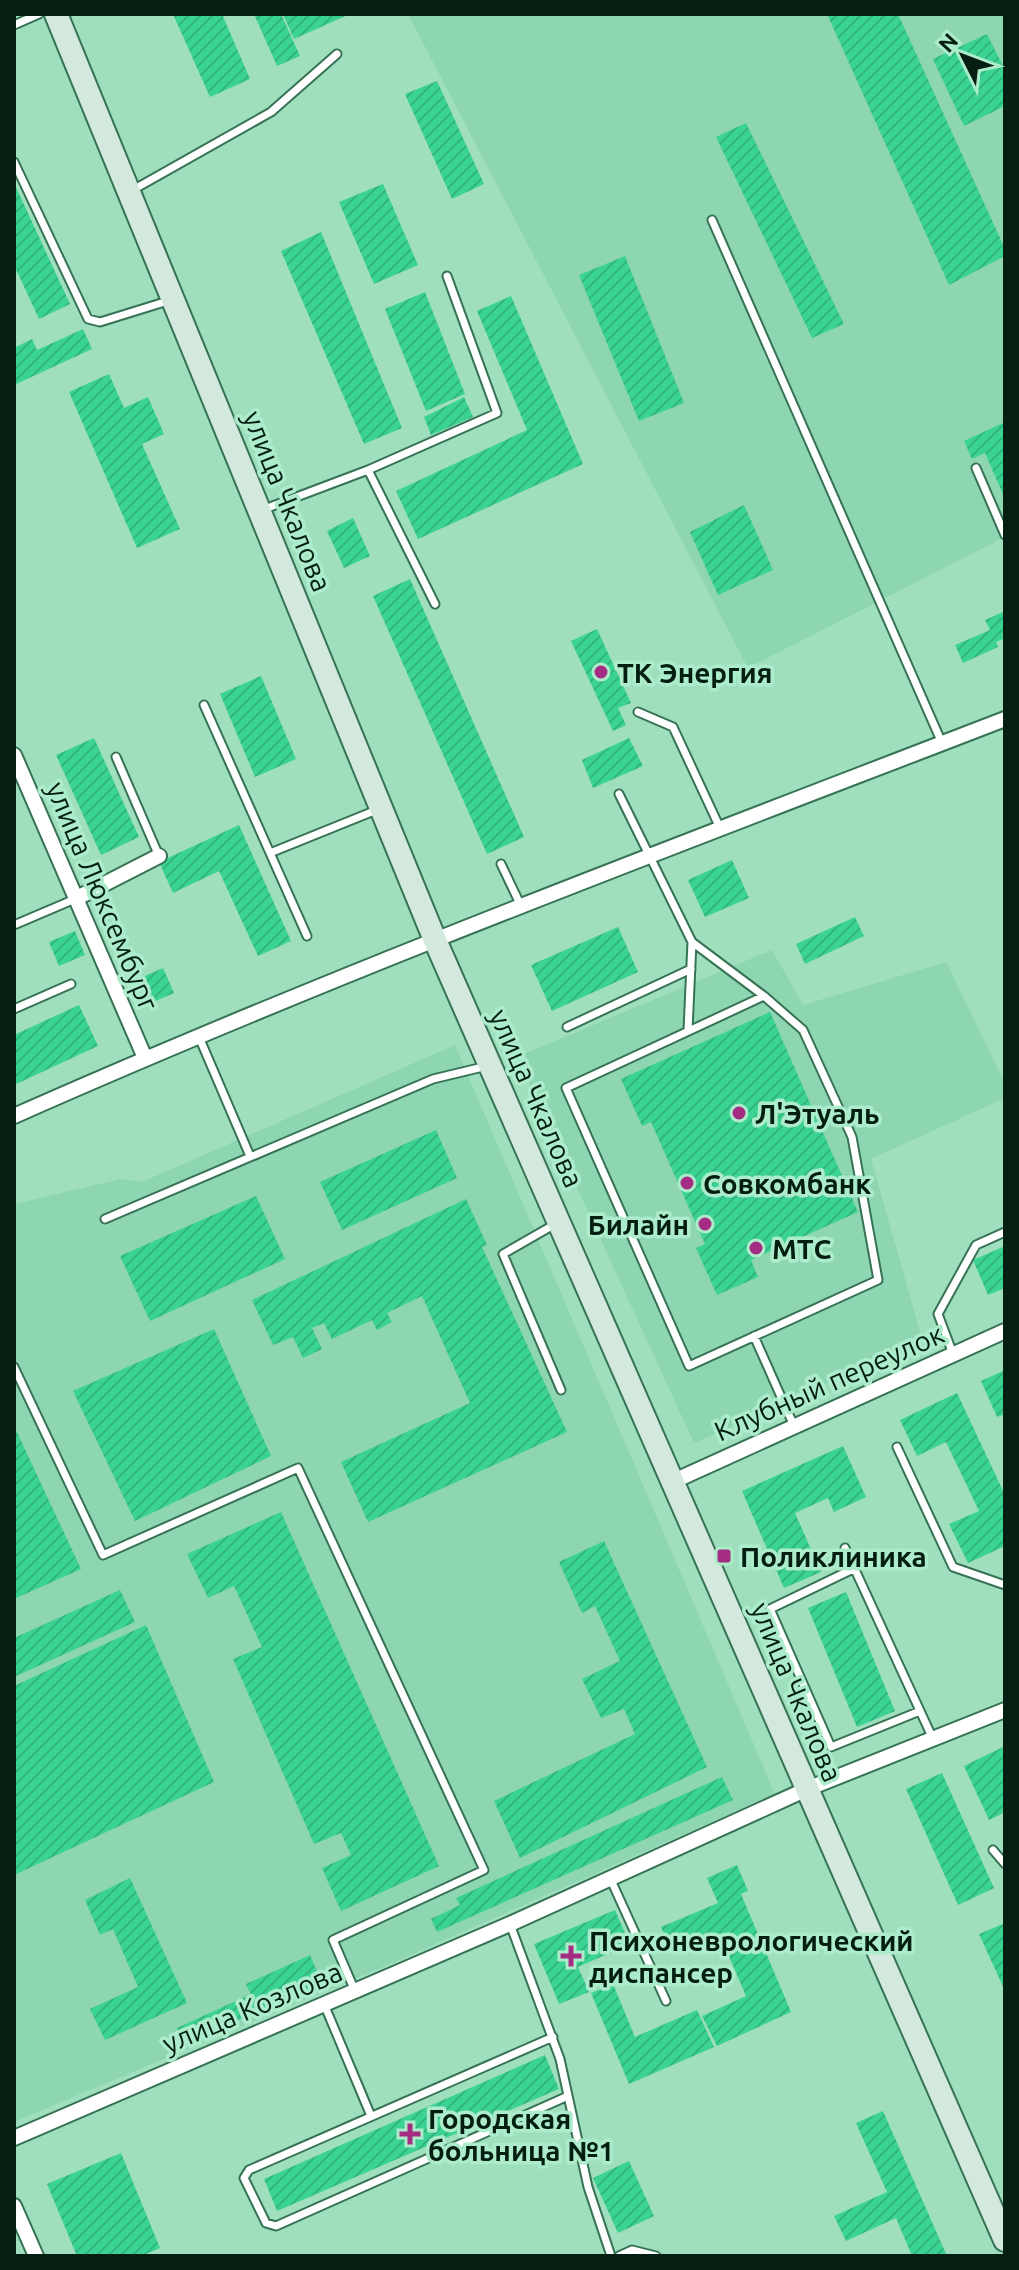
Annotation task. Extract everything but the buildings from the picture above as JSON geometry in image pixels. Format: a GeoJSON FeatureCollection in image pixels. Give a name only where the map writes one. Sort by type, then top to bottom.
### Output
{"type":"FeatureCollection","features":[{"type":"Feature","properties":{"kind":"street","name":"улица Чкалова"},"geometry":{"type":"LineString","coordinates":[[56,14],[435,940],[1005,2240]]}},
{"type":"Feature","properties":{"kind":"street"},"geometry":{"type":"LineString","coordinates":[[14,1116],[145,1058],[435,940],[1005,719]]}},
{"type":"Feature","properties":{"kind":"street","name":"улица Люксембург"},"geometry":{"type":"LineString","coordinates":[[14,755],[145,1058]]}},
{"type":"Feature","properties":{"kind":"street"},"geometry":{"type":"LineString","coordinates":[[75,899],[159,856]]}},
{"type":"Feature","properties":{"kind":"street","name":"Клубный переулок"},"geometry":{"type":"LineString","coordinates":[[674,1481],[1005,1331]]}},
{"type":"Feature","properties":{"kind":"street","name":"улица Козлова"},"geometry":{"type":"LineString","coordinates":[[14,2138],[510,1924],[807,1789],[1005,1710]]}},
{"type":"Feature","properties":{"kind":"street"},"geometry":{"type":"LineString","coordinates":[[14,2206],[36,2256]]}},
{"type":"Feature","properties":{"kind":"lane"},"geometry":{"type":"LineString","coordinates":[[14,25],[39,14]]}},
{"type":"Feature","properties":{"kind":"lane"},"geometry":{"type":"LineString","coordinates":[[129,192],[271,112],[337,54]]}},
{"type":"Feature","properties":{"kind":"lane"},"geometry":{"type":"LineString","coordinates":[[14,162],[88,319],[100,322],[173,300]]}},
{"type":"Feature","properties":{"kind":"lane"},"geometry":{"type":"LineString","coordinates":[[712,220],[942,743]]}},
{"type":"Feature","properties":{"kind":"lane"},"geometry":{"type":"LineString","coordinates":[[260,511],[368,470],[497,413],[447,276]]}},
{"type":"Feature","properties":{"kind":"lane"},"geometry":{"type":"LineString","coordinates":[[976,468],[1005,535]]}},
{"type":"Feature","properties":{"kind":"lane"},"geometry":{"type":"LineString","coordinates":[[368,470],[435,604]]}},
{"type":"Feature","properties":{"kind":"lane"},"geometry":{"type":"LineString","coordinates":[[204,705],[307,936]]}},
{"type":"Feature","properties":{"kind":"lane"},"geometry":{"type":"LineString","coordinates":[[638,712],[673,727],[721,829]]}},
{"type":"Feature","properties":{"kind":"lane"},"geometry":{"type":"LineString","coordinates":[[116,757],[159,856]]}},
{"type":"Feature","properties":{"kind":"lane"},"geometry":{"type":"LineString","coordinates":[[619,794],[692,942],[764,996],[803,1030],[852,1137],[878,1280],[689,1366],[566,1088],[764,996]]}},
{"type":"Feature","properties":{"kind":"lane"},"geometry":{"type":"LineString","coordinates":[[270,853],[381,808]]}},
{"type":"Feature","properties":{"kind":"lane"},"geometry":{"type":"LineString","coordinates":[[501,864],[521,906]]}},
{"type":"Feature","properties":{"kind":"lane"},"geometry":{"type":"LineString","coordinates":[[14,925],[75,899]]}},
{"type":"Feature","properties":{"kind":"lane"},"geometry":{"type":"LineString","coordinates":[[688,1030],[692,942]]}},
{"type":"Feature","properties":{"kind":"lane"},"geometry":{"type":"LineString","coordinates":[[567,1027],[691,969]]}},
{"type":"Feature","properties":{"kind":"lane"},"geometry":{"type":"LineString","coordinates":[[14,1009],[71,984]]}},
{"type":"Feature","properties":{"kind":"lane"},"geometry":{"type":"LineString","coordinates":[[199,1037],[250,1156]]}},
{"type":"Feature","properties":{"kind":"lane"},"geometry":{"type":"LineString","coordinates":[[105,1219],[433,1079],[489,1065]]}},
{"type":"Feature","properties":{"kind":"lane"},"geometry":{"type":"LineString","coordinates":[[559,1222],[503,1254],[561,1390]]}},
{"type":"Feature","properties":{"kind":"lane"},"geometry":{"type":"LineString","coordinates":[[953,1354],[938,1314],[976,1245],[1005,1232]]}},
{"type":"Feature","properties":{"kind":"lane"},"geometry":{"type":"LineString","coordinates":[[754,1336],[794,1426]]}},
{"type":"Feature","properties":{"kind":"lane"},"geometry":{"type":"LineString","coordinates":[[14,1367],[103,1555],[298,1468],[484,1870],[333,1940],[355,1991]]}},
{"type":"Feature","properties":{"kind":"lane"},"geometry":{"type":"LineString","coordinates":[[897,1447],[953,1567],[1005,1585]]}},
{"type":"Feature","properties":{"kind":"lane"},"geometry":{"type":"LineString","coordinates":[[845,1548],[933,1739]]}},
{"type":"Feature","properties":{"kind":"lane"},"geometry":{"type":"LineString","coordinates":[[855,1568],[770,1609],[831,1747],[920,1711]]}},
{"type":"Feature","properties":{"kind":"lane"},"geometry":{"type":"LineString","coordinates":[[993,1850],[1005,1864]]}},
{"type":"Feature","properties":{"kind":"lane"},"geometry":{"type":"LineString","coordinates":[[610,1878],[666,2001]]}},
{"type":"Feature","properties":{"kind":"lane"},"geometry":{"type":"LineString","coordinates":[[510,1924],[553,2037],[588,2187],[611,2256]]}},
{"type":"Feature","properties":{"kind":"lane"},"geometry":{"type":"LineString","coordinates":[[324,2004],[371,2116]]}},
{"type":"Feature","properties":{"kind":"lane"},"geometry":{"type":"LineString","coordinates":[[553,2037],[371,2116],[245,2174],[244,2178],[266,2223],[276,2226],[568,2096]]}},
{"type":"Feature","properties":{"kind":"lane"},"geometry":{"type":"LineString","coordinates":[[619,2256],[634,2253],[656,2256]]}},
{"type":"Feature","properties":{"kind":"shaded area"},"geometry":{"type":"Polygon","coordinates":[[[408,14],[1005,14],[1005,537],[748,668],[408,14]]]}},
{"type":"Feature","properties":{"kind":"shaded area"},"geometry":{"type":"Polygon","coordinates":[[[772,950],[803,1005],[946,962],[1005,1083],[1005,1098],[871,1159],[923,1342],[694,1443],[517,1057],[772,950]]]}},
{"type":"Feature","properties":{"kind":"shaded area"},"geometry":{"type":"Polygon","coordinates":[[[455,1045],[775,1794],[397,1961],[14,2122],[14,1204],[121,1179],[142,1182],[455,1045]]]}},
{"type":"Feature","properties":{"kind":"place","name":"ТК Энергия"},"geometry":{"type":"Point","coordinates":[601,672]}},
{"type":"Feature","properties":{"kind":"place","name":"Л'Этуаль"},"geometry":{"type":"Point","coordinates":[739,1113]}},
{"type":"Feature","properties":{"kind":"place","name":"Совкомбанк"},"geometry":{"type":"Point","coordinates":[687,1183]}},
{"type":"Feature","properties":{"kind":"place","name":"Билайн"},"geometry":{"type":"Point","coordinates":[705,1224]}},
{"type":"Feature","properties":{"kind":"place","name":"МТС"},"geometry":{"type":"Point","coordinates":[756,1248]}},
{"type":"Feature","properties":{"kind":"place","name":"Поликлиника"},"geometry":{"type":"Point","coordinates":[724,1556]}},
{"type":"Feature","properties":{"kind":"place","name":"Психоневрологический диспансер"},"geometry":{"type":"Point","coordinates":[571,1956]}},
{"type":"Feature","properties":{"kind":"place","name":"Городская больница №1"},"geometry":{"type":"Point","coordinates":[410,2134]}}]}
